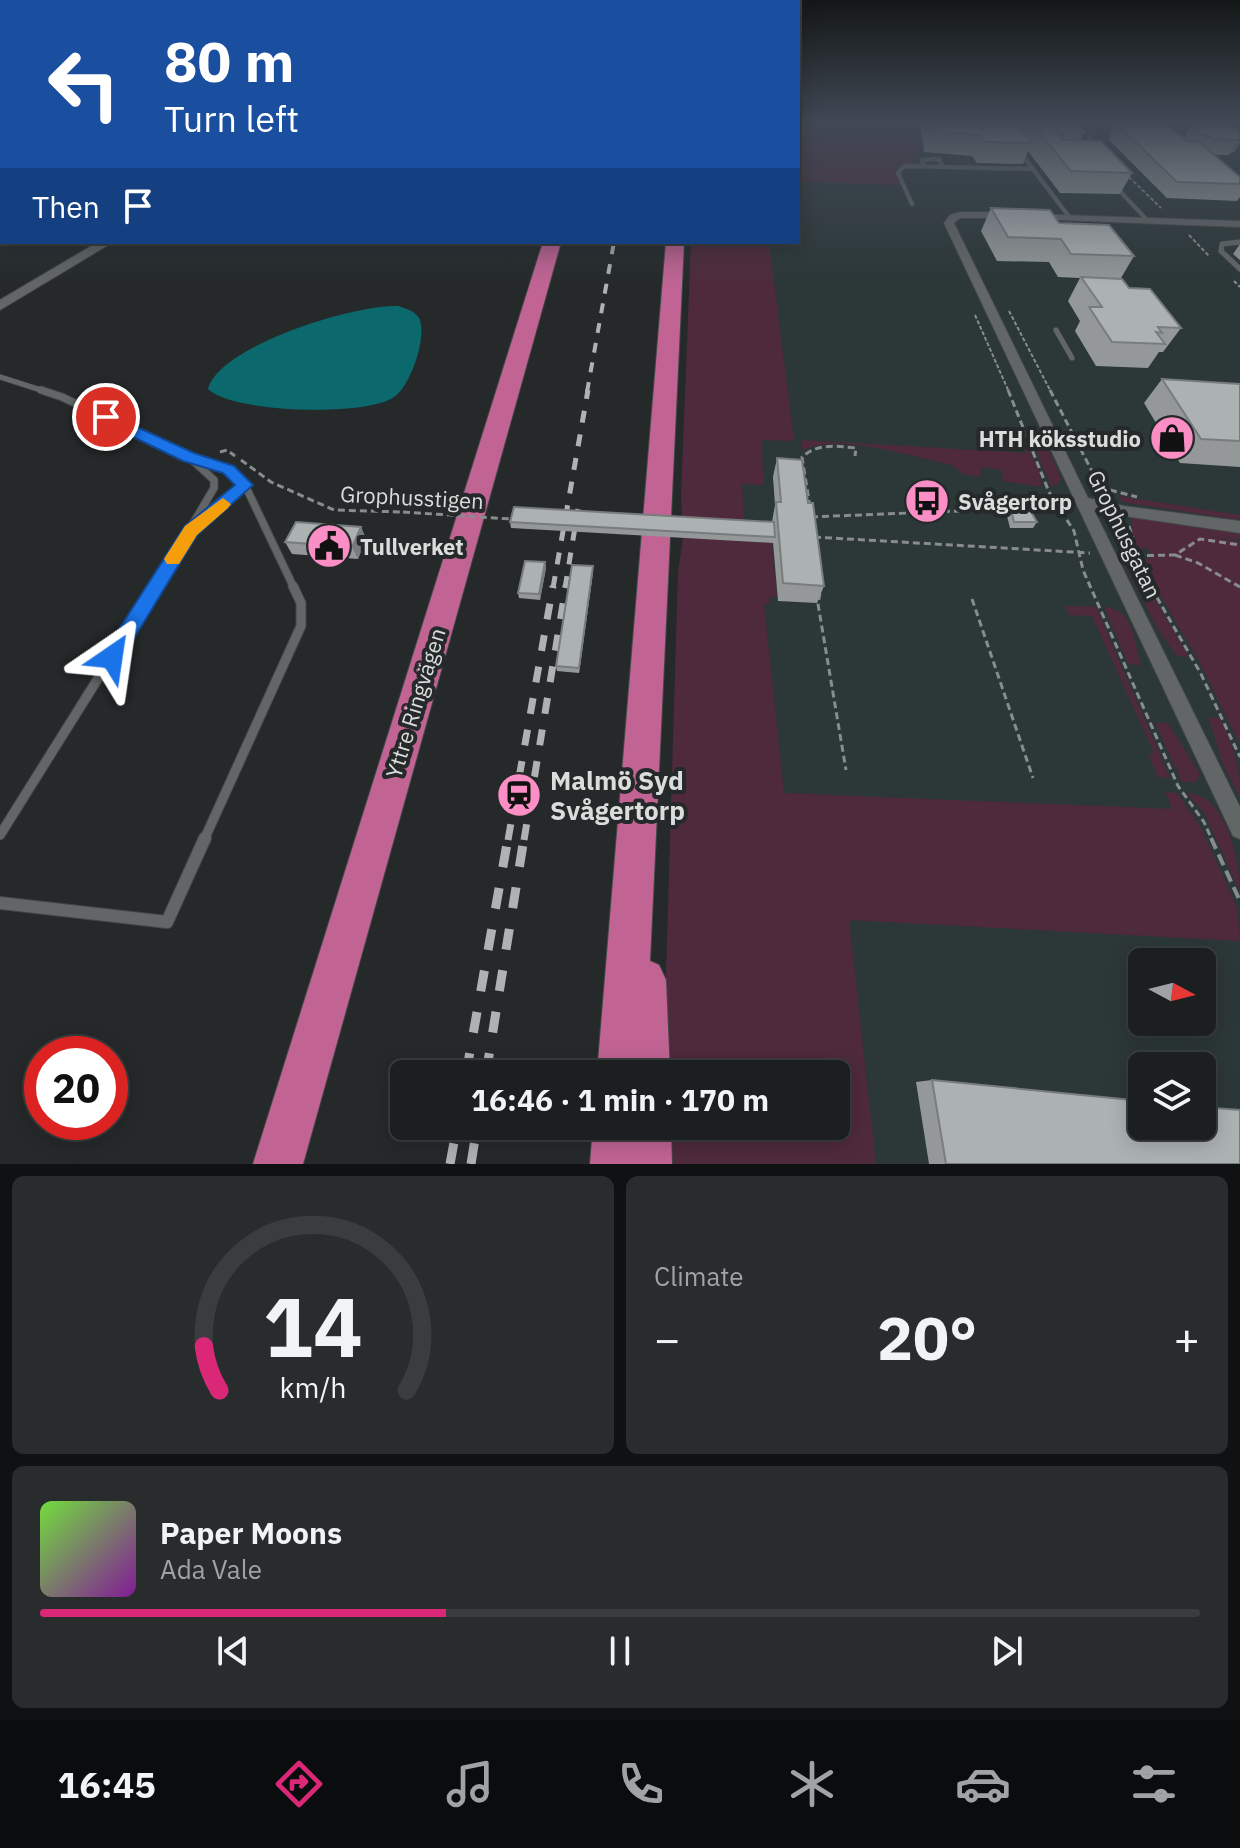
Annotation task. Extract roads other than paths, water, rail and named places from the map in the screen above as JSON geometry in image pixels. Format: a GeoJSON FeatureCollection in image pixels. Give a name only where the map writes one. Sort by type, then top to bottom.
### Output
{"type":"FeatureCollection","features":[{"type":"Feature","properties":{"kind":"highway","name":"Yttre Ringvägen"},"geometry":{"type":"LineString","coordinates":[[278,1164],[551,244]]}},
{"type":"Feature","properties":{"kind":"highway"},"geometry":{"type":"LineString","coordinates":[[622,1060],[675,244]]}},
{"type":"Feature","properties":{"kind":"highway"},"geometry":{"type":"LineString","coordinates":[[641,758],[646,1060]]}},
{"type":"Feature","properties":{"kind":"highway"},"geometry":{"type":"LineString","coordinates":[[615,1164],[616,1140]]}},
{"type":"Feature","properties":{"kind":"highway"},"geometry":{"type":"LineString","coordinates":[[647,1140],[647,1164]]}},
{"type":"Feature","properties":{"kind":"street","name":"Grophusgatan"},"geometry":{"type":"LineString","coordinates":[[1070,218],[974,214],[953,217],[949,223],[1240,829]]}},
{"type":"Feature","properties":{"kind":"street"},"geometry":{"type":"LineString","coordinates":[[1070,218],[1145,217],[1240,224]]}},
{"type":"Feature","properties":{"kind":"street"},"geometry":{"type":"LineString","coordinates":[[0,306],[104,244]]}},
{"type":"Feature","properties":{"kind":"street"},"geometry":{"type":"LineString","coordinates":[[1084,502],[1124,511],[1240,527]]}},
{"type":"Feature","properties":{"kind":"lane"},"geometry":{"type":"LineString","coordinates":[[901,176],[912,204]]}},
{"type":"Feature","properties":{"kind":"lane"},"geometry":{"type":"LineString","coordinates":[[1039,176],[1070,218]]}},
{"type":"Feature","properties":{"kind":"lane"},"geometry":{"type":"LineString","coordinates":[[1112,183],[1145,217]]}},
{"type":"Feature","properties":{"kind":"lane"},"geometry":{"type":"LineString","coordinates":[[1240,242],[1222,244],[1221,251],[1240,269]]}},
{"type":"Feature","properties":{"kind":"lane"},"geometry":{"type":"LineString","coordinates":[[1056,330],[1072,358]]}},
{"type":"Feature","properties":{"kind":"lane"},"geometry":{"type":"LineString","coordinates":[[0,377],[62,397],[189,457],[229,469],[245,485],[301,603],[301,626],[167,922],[0,903]]}},
{"type":"Feature","properties":{"kind":"lane"},"geometry":{"type":"LineString","coordinates":[[0,835],[191,530],[214,488],[214,480],[189,457]]}},
{"type":"Feature","properties":{"kind":"lane"},"geometry":{"type":"LineString","coordinates":[[191,530],[245,485]]}},
{"type":"Feature","properties":{"kind":"water"},"geometry":{"type":"Polygon","coordinates":[[[398,306],[417,315],[421,337],[411,372],[394,397],[356,408],[300,410],[243,403],[208,389],[218,373],[237,357],[262,343],[292,330],[352,312],[398,306]]]}},
{"type":"Feature","properties":{"kind":"railway"},"geometry":{"type":"LineString","coordinates":[[587,392],[614,244]]}},
{"type":"Feature","properties":{"kind":"railway"},"geometry":{"type":"LineString","coordinates":[[553,588],[588,390]]}},
{"type":"Feature","properties":{"kind":"railway"},"geometry":{"type":"LineString","coordinates":[[565,588],[578,509]]}},
{"type":"Feature","properties":{"kind":"railway"},"geometry":{"type":"LineString","coordinates":[[508,840],[553,586]]}},
{"type":"Feature","properties":{"kind":"railway"},"geometry":{"type":"LineString","coordinates":[[524,840],[566,586]]}},
{"type":"Feature","properties":{"kind":"railway"},"geometry":{"type":"LineString","coordinates":[[468,1060],[508,838]]}},
{"type":"Feature","properties":{"kind":"railway"},"geometry":{"type":"LineString","coordinates":[[488,1060],[524,838]]}},
{"type":"Feature","properties":{"kind":"railway"},"geometry":{"type":"LineString","coordinates":[[450,1164],[454,1140]]}},
{"type":"Feature","properties":{"kind":"railway"},"geometry":{"type":"LineString","coordinates":[[471,1164],[475,1140]]}},
{"type":"Feature","properties":{"kind":"place","name":"HTH köksstudio"},"geometry":{"type":"Point","coordinates":[1172,438]}},
{"type":"Feature","properties":{"kind":"place","name":"Svågertorp"},"geometry":{"type":"Point","coordinates":[927,501]}},
{"type":"Feature","properties":{"kind":"place","name":"Tullverket"},"geometry":{"type":"Point","coordinates":[329,546]}},
{"type":"Feature","properties":{"kind":"place","name":"Malmö Syd Svågertorp"},"geometry":{"type":"Point","coordinates":[519,795]}}]}
